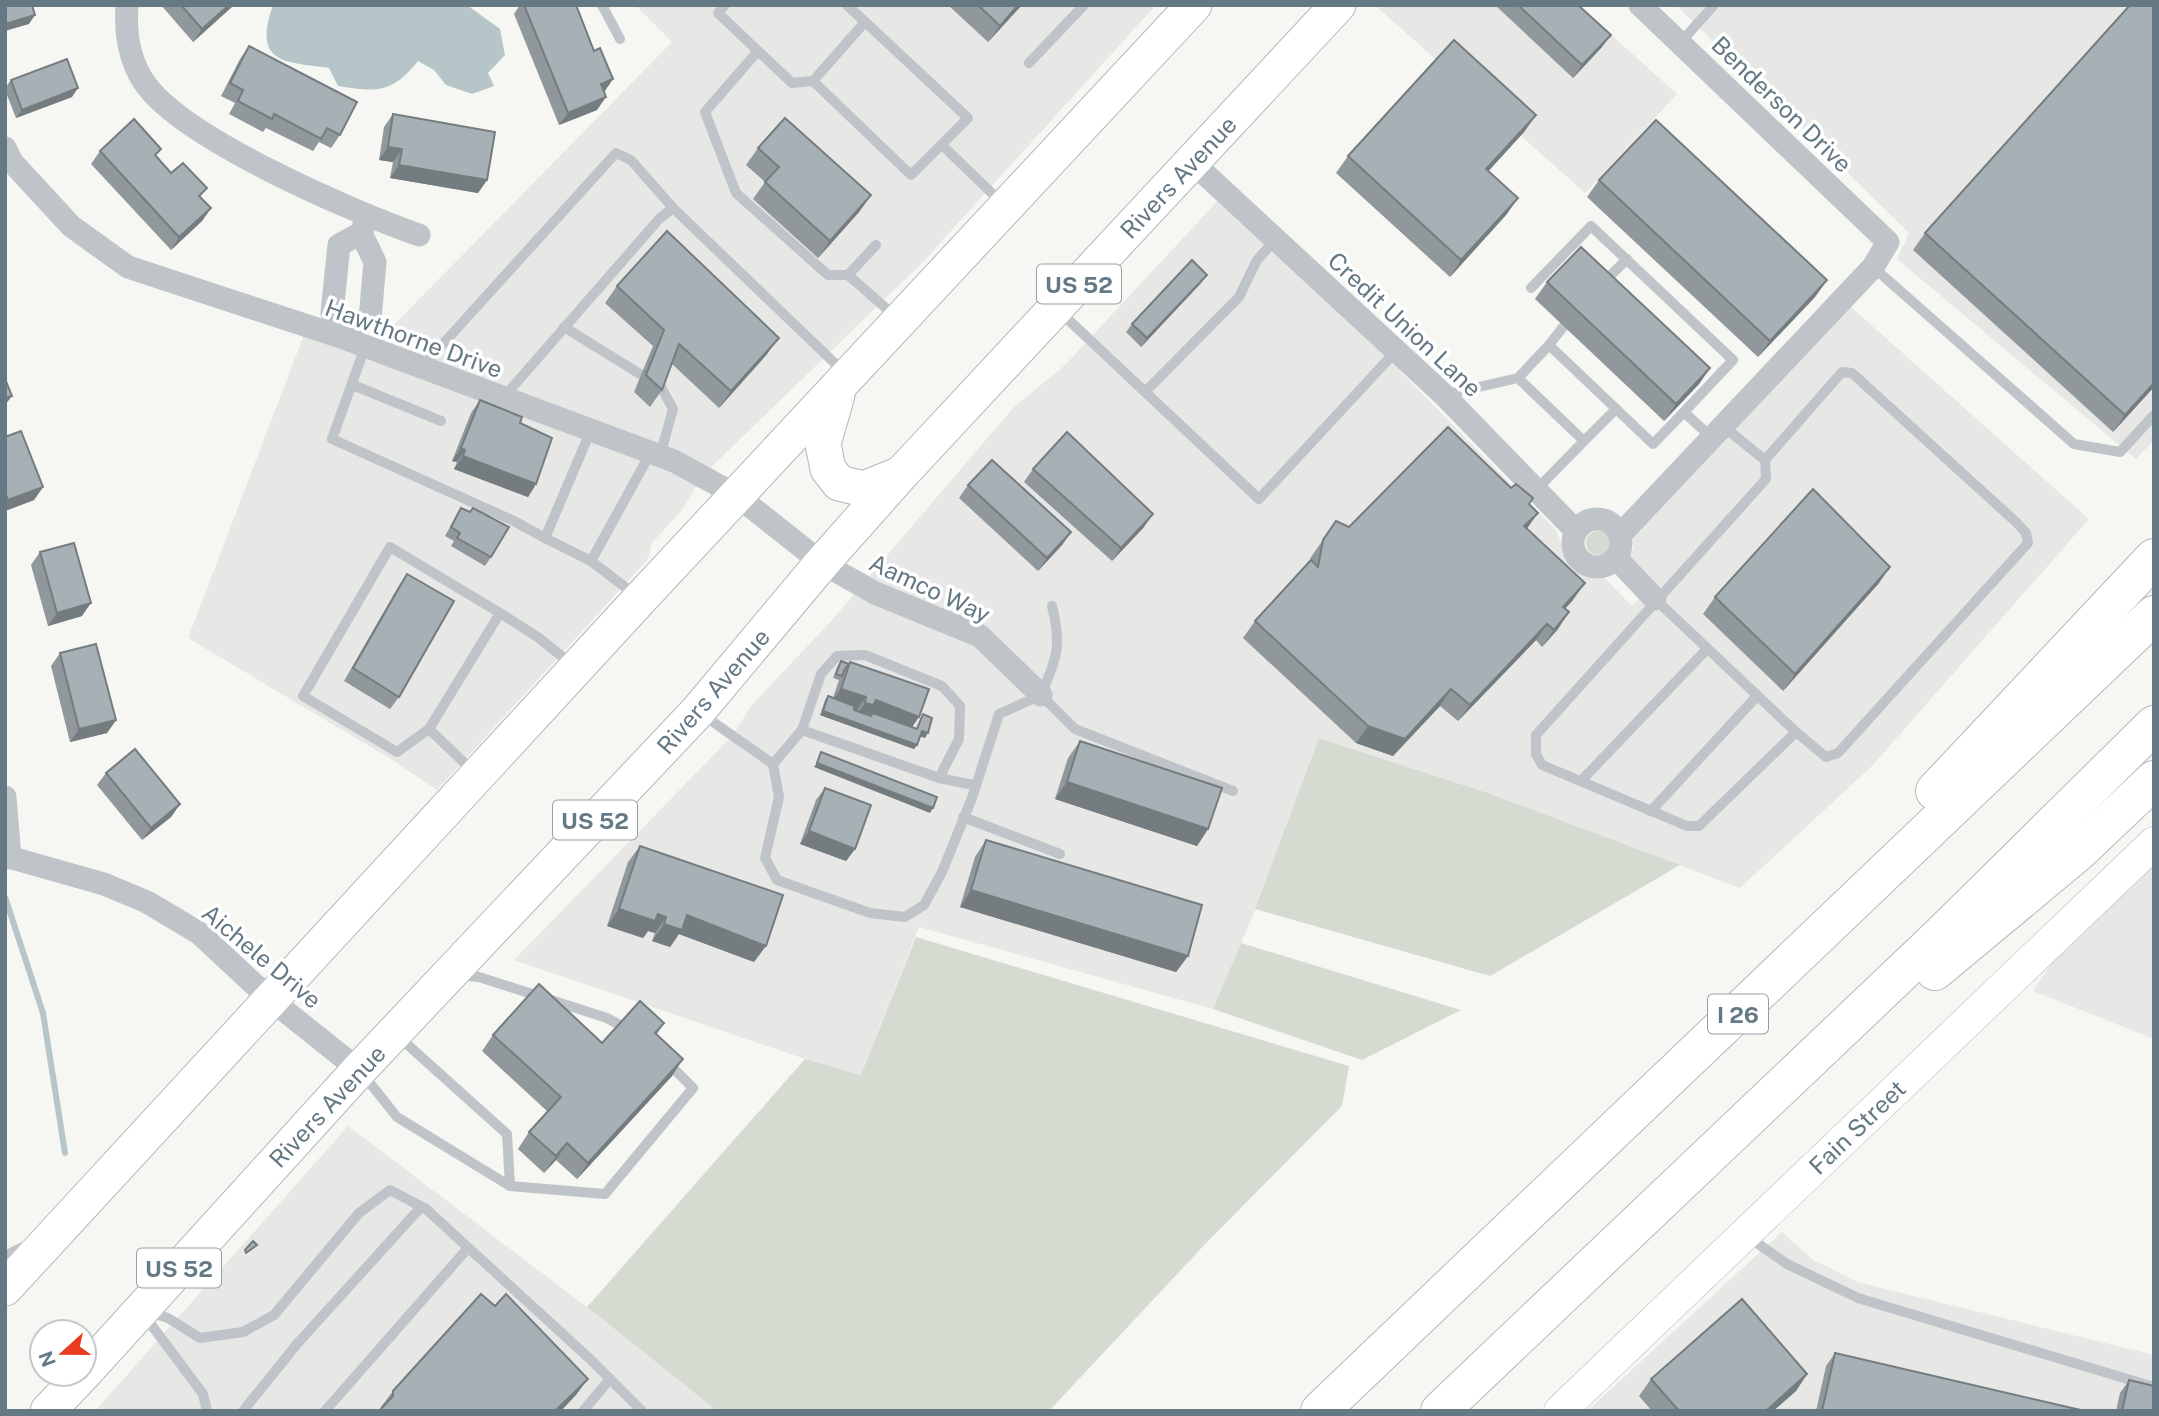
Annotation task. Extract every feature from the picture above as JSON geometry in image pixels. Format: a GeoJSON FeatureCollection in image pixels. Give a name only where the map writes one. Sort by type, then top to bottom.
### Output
{"type":"FeatureCollection","features":[{"type":"Feature","properties":{"kind":"highway"},"geometry":{"type":"LineString","coordinates":[[1695,1055],[1754,982],[2154,558]]}},
{"type":"Feature","properties":{"kind":"highway","name":"I 26"},"geometry":{"type":"LineString","coordinates":[[1320,1411],[2154,615]]}},
{"type":"Feature","properties":{"kind":"highway"},"geometry":{"type":"LineString","coordinates":[[1440,1411],[1940,937],[2154,725]]}},
{"type":"Feature","properties":{"kind":"highway"},"geometry":{"type":"LineString","coordinates":[[1772,1096],[1846,1043],[2003,917],[2154,780]]}},
{"type":"Feature","properties":{"kind":"main road"},"geometry":{"type":"LineString","coordinates":[[1306,40],[1319,5]]}},
{"type":"Feature","properties":{"kind":"main road","name":"Rivers Avenue"},"geometry":{"type":"LineString","coordinates":[[98,1356],[394,1032],[698,711],[822,563],[901,474],[1338,5]]}},
{"type":"Feature","properties":{"kind":"main road"},"geometry":{"type":"LineString","coordinates":[[5,1288],[640,598],[845,383],[1181,14]]}},
{"type":"Feature","properties":{"kind":"main road"},"geometry":{"type":"LineString","coordinates":[[845,383],[823,443],[828,469],[839,483],[864,489],[901,474]]}},
{"type":"Feature","properties":{"kind":"main road","name":"Rivers Avenue"},"geometry":{"type":"LineString","coordinates":[[48,1411],[69,1388]]}},
{"type":"Feature","properties":{"kind":"street"},"geometry":{"type":"LineString","coordinates":[[127,5],[125,34],[144,82],[179,118],[364,225],[419,235]]}},
{"type":"Feature","properties":{"kind":"street","name":"Benderson Drive"},"geometry":{"type":"LineString","coordinates":[[1640,5],[1888,242],[1872,267]]}},
{"type":"Feature","properties":{"kind":"street","name":"Hawthorne Drive"},"geometry":{"type":"LineString","coordinates":[[5,148],[12,162],[71,226],[128,267],[340,331],[365,347],[656,454],[736,495],[822,563]]}},
{"type":"Feature","properties":{"kind":"street","name":"Credit Union Lane"},"geometry":{"type":"LineString","coordinates":[[1192,162],[1444,395],[1576,531]]}},
{"type":"Feature","properties":{"kind":"street"},"geometry":{"type":"LineString","coordinates":[[364,225],[375,262],[370,319],[340,331],[332,313],[339,244],[364,225]]}},
{"type":"Feature","properties":{"kind":"street"},"geometry":{"type":"LineString","coordinates":[[1655,600],[1618,547],[1617,528],[1604,519],[1588,520],[1576,531],[1573,547],[1581,561],[1588,565],[1603,566],[1618,547],[1718,432],[1872,267]]}},
{"type":"Feature","properties":{"kind":"street","name":"Aamco Way"},"geometry":{"type":"LineString","coordinates":[[822,563],[875,593],[980,636],[1041,695]]}},
{"type":"Feature","properties":{"kind":"street"},"geometry":{"type":"LineString","coordinates":[[5,797],[8,857]]}},
{"type":"Feature","properties":{"kind":"street","name":"Fain Street"},"geometry":{"type":"LineString","coordinates":[[1560,1411],[2154,843]]}},
{"type":"Feature","properties":{"kind":"street","name":"Aichele Drive"},"geometry":{"type":"LineString","coordinates":[[8,857],[104,884],[147,902],[199,933],[270,999],[359,1070]]}},
{"type":"Feature","properties":{"kind":"lane"},"geometry":{"type":"LineString","coordinates":[[602,5],[620,38]]}},
{"type":"Feature","properties":{"kind":"lane"},"geometry":{"type":"LineString","coordinates":[[725,5],[718,13],[792,83],[813,81],[866,22]]}},
{"type":"Feature","properties":{"kind":"lane"},"geometry":{"type":"LineString","coordinates":[[813,81],[911,176],[968,118],[847,5]]}},
{"type":"Feature","properties":{"kind":"lane"},"geometry":{"type":"LineString","coordinates":[[1029,63],[1084,5]]}},
{"type":"Feature","properties":{"kind":"lane"},"geometry":{"type":"LineString","coordinates":[[1680,43],[1714,5]]}},
{"type":"Feature","properties":{"kind":"lane"},"geometry":{"type":"LineString","coordinates":[[758,51],[705,113],[736,193],[828,275],[848,275],[901,322]]}},
{"type":"Feature","properties":{"kind":"lane"},"geometry":{"type":"LineString","coordinates":[[942,145],[1006,208]]}},
{"type":"Feature","properties":{"kind":"lane"},"geometry":{"type":"LineString","coordinates":[[422,367],[616,153],[631,160],[673,208],[845,383]]}},
{"type":"Feature","properties":{"kind":"lane"},"geometry":{"type":"LineString","coordinates":[[503,398],[660,218],[673,208]]}},
{"type":"Feature","properties":{"kind":"lane"},"geometry":{"type":"LineString","coordinates":[[1531,288],[1591,226],[1733,360],[1653,444],[1549,345]]}},
{"type":"Feature","properties":{"kind":"lane"},"geometry":{"type":"LineString","coordinates":[[1145,392],[1239,297],[1257,260],[1276,239]]}},
{"type":"Feature","properties":{"kind":"lane"},"geometry":{"type":"LineString","coordinates":[[848,275],[876,245]]}},
{"type":"Feature","properties":{"kind":"lane"},"geometry":{"type":"LineString","coordinates":[[1596,290],[1627,259]]}},
{"type":"Feature","properties":{"kind":"lane"},"geometry":{"type":"LineString","coordinates":[[1872,267],[2074,444],[2120,452],[2154,415]]}},
{"type":"Feature","properties":{"kind":"lane"},"geometry":{"type":"LineString","coordinates":[[1057,309],[1259,499],[1396,351]]}},
{"type":"Feature","properties":{"kind":"lane"},"geometry":{"type":"LineString","coordinates":[[564,327],[640,374]]}},
{"type":"Feature","properties":{"kind":"lane"},"geometry":{"type":"LineString","coordinates":[[1444,395],[1518,378],[1563,327]]}},
{"type":"Feature","properties":{"kind":"lane"},"geometry":{"type":"LineString","coordinates":[[365,347],[332,439],[514,521],[591,561],[640,598]]}},
{"type":"Feature","properties":{"kind":"lane"},"geometry":{"type":"LineString","coordinates":[[1655,600],[1826,757],[1838,753],[2028,543],[2026,533],[2017,523],[1852,373],[1842,372],[1765,460],[1766,479],[1655,600],[1536,735],[1536,754],[1542,765],[1687,826],[1699,826],[1796,732]]}},
{"type":"Feature","properties":{"kind":"lane"},"geometry":{"type":"LineString","coordinates":[[1518,378],[1584,441]]}},
{"type":"Feature","properties":{"kind":"lane"},"geometry":{"type":"LineString","coordinates":[[591,561],[656,454],[673,409],[659,383]]}},
{"type":"Feature","properties":{"kind":"lane"},"geometry":{"type":"LineString","coordinates":[[353,385],[441,421]]}},
{"type":"Feature","properties":{"kind":"lane"},"geometry":{"type":"LineString","coordinates":[[1536,490],[1616,409]]}},
{"type":"Feature","properties":{"kind":"lane"},"geometry":{"type":"LineString","coordinates":[[1684,411],[1765,460]]}},
{"type":"Feature","properties":{"kind":"lane"},"geometry":{"type":"LineString","coordinates":[[545,538],[591,430]]}},
{"type":"Feature","properties":{"kind":"lane"},"geometry":{"type":"LineString","coordinates":[[500,613],[429,729],[397,752],[303,696],[390,547],[500,613],[540,638],[576,668]]}},
{"type":"Feature","properties":{"kind":"lane"},"geometry":{"type":"LineString","coordinates":[[698,711],[773,764],[779,797],[765,858],[777,880],[870,913],[905,918],[924,905],[942,872],[999,714],[1041,695],[1056,661],[1059,635],[1052,606]]}},
{"type":"Feature","properties":{"kind":"lane"},"geometry":{"type":"LineString","coordinates":[[1580,781],[1707,649]]}},
{"type":"Feature","properties":{"kind":"lane"},"geometry":{"type":"LineString","coordinates":[[773,764],[802,730],[821,674],[837,656],[865,655],[942,686],[960,706],[959,739],[939,778]]}},
{"type":"Feature","properties":{"kind":"lane"},"geometry":{"type":"LineString","coordinates":[[1041,695],[1075,729],[1233,791]]}},
{"type":"Feature","properties":{"kind":"lane"},"geometry":{"type":"LineString","coordinates":[[1651,811],[1758,696]]}},
{"type":"Feature","properties":{"kind":"lane"},"geometry":{"type":"LineString","coordinates":[[429,729],[477,775]]}},
{"type":"Feature","properties":{"kind":"lane"},"geometry":{"type":"LineString","coordinates":[[802,730],[939,778],[974,785]]}},
{"type":"Feature","properties":{"kind":"lane"},"geometry":{"type":"LineString","coordinates":[[963,817],[1060,854]]}},
{"type":"Feature","properties":{"kind":"lane"},"geometry":{"type":"LineString","coordinates":[[449,975],[480,977],[607,1018],[622,1026]]}},
{"type":"Feature","properties":{"kind":"lane"},"geometry":{"type":"LineString","coordinates":[[394,1032],[506,1134],[510,1186]]}},
{"type":"Feature","properties":{"kind":"lane"},"geometry":{"type":"LineString","coordinates":[[359,1070],[397,1117],[510,1186],[605,1194],[693,1088],[682,1074],[656,1053]]}},
{"type":"Feature","properties":{"kind":"lane"},"geometry":{"type":"LineString","coordinates":[[140,1310],[169,1318],[201,1338],[243,1332],[274,1315],[359,1213],[390,1190],[421,1207],[468,1248],[642,1411]]}},
{"type":"Feature","properties":{"kind":"lane"},"geometry":{"type":"LineString","coordinates":[[243,1411],[297,1344],[421,1207]]}},
{"type":"Feature","properties":{"kind":"lane"},"geometry":{"type":"LineString","coordinates":[[5,1256],[61,1227]]}},
{"type":"Feature","properties":{"kind":"lane"},"geometry":{"type":"LineString","coordinates":[[1744,1234],[1787,1264],[1858,1298],[2154,1387]]}},
{"type":"Feature","properties":{"kind":"lane"},"geometry":{"type":"LineString","coordinates":[[325,1411],[468,1248]]}},
{"type":"Feature","properties":{"kind":"lane"},"geometry":{"type":"LineString","coordinates":[[140,1310],[202,1394],[207,1411]]}},
{"type":"Feature","properties":{"kind":"lane"},"geometry":{"type":"LineString","coordinates":[[583,1411],[610,1379]]}},
{"type":"Feature","properties":{"kind":"shaded area"},"geometry":{"type":"Polygon","coordinates":[[[273,5],[467,5],[500,29],[505,55],[488,73],[494,86],[472,94],[446,85],[434,70],[418,61],[400,80],[382,88],[338,86],[329,68],[285,61],[270,49],[267,38],[273,5]]]}},
{"type":"Feature","properties":{"kind":"shaded area"},"geometry":{"type":"Polygon","coordinates":[[[635,5],[1156,5],[921,264],[702,476],[682,510],[652,543],[648,559],[437,790],[394,761],[188,638],[307,327],[370,349],[672,42],[635,5]]]}},
{"type":"Feature","properties":{"kind":"shaded area"},"geometry":{"type":"Polygon","coordinates":[[[1578,5],[1677,94],[1585,193],[1377,7],[1578,5]]]}},
{"type":"Feature","properties":{"kind":"shaded area"},"geometry":{"type":"Polygon","coordinates":[[[1676,5],[2154,5],[2154,440],[2136,459],[1897,259],[1909,233],[1676,5]]]}},
{"type":"Feature","properties":{"kind":"shaded area"},"geometry":{"type":"Polygon","coordinates":[[[1225,193],[1556,530],[1572,570],[1602,575],[1632,606],[1654,584],[1629,557],[1633,549],[1633,534],[1842,299],[2089,519],[1872,766],[1740,888],[1485,792],[1320,738],[1262,894],[1213,1009],[919,927],[861,1075],[805,1059],[514,960],[733,735],[751,706],[832,620],[1013,408],[1065,365],[1225,193]]]}},
{"type":"Feature","properties":{"kind":"shaded area"},"geometry":{"type":"Polygon","coordinates":[[[1598,531],[1606,535],[1610,543],[1606,551],[1598,555],[1590,551],[1586,543],[1590,535],[1598,531]]]}},
{"type":"Feature","properties":{"kind":"shaded area"},"geometry":{"type":"Polygon","coordinates":[[[1319,738],[1485,792],[1680,865],[1490,976],[1255,909],[1319,738]]]}},
{"type":"Feature","properties":{"kind":"shaded area"},"geometry":{"type":"Polygon","coordinates":[[[2154,865],[2154,1039],[2033,991],[2055,958],[2154,865]]]}},
{"type":"Feature","properties":{"kind":"shaded area"},"geometry":{"type":"Polygon","coordinates":[[[916,937],[1349,1066],[1342,1106],[1208,1241],[1049,1411],[717,1411],[587,1307],[805,1059],[861,1075],[916,937]]]}},
{"type":"Feature","properties":{"kind":"shaded area"},"geometry":{"type":"Polygon","coordinates":[[[1241,943],[1461,1010],[1362,1060],[1213,1009],[1241,943]]]}},
{"type":"Feature","properties":{"kind":"shaded area"},"geometry":{"type":"Polygon","coordinates":[[[348,1126],[587,1307],[717,1411],[95,1411],[348,1126]]]}},
{"type":"Feature","properties":{"kind":"shaded area"},"geometry":{"type":"Polygon","coordinates":[[[1782,1232],[1812,1259],[1857,1282],[2154,1355],[2154,1411],[1587,1411],[1782,1232]]]}},
{"type":"Feature","properties":{"kind":"building"},"geometry":{"type":"Polygon","coordinates":[[[5,5],[32,5],[35,15],[5,24],[5,5]]]}},
{"type":"Feature","properties":{"kind":"building"},"geometry":{"type":"Polygon","coordinates":[[[181,5],[229,5],[202,29],[181,5]]]}},
{"type":"Feature","properties":{"kind":"building"},"geometry":{"type":"Polygon","coordinates":[[[524,5],[576,5],[594,51],[600,48],[613,79],[601,84],[606,97],[568,113],[524,5]]]}},
{"type":"Feature","properties":{"kind":"building"},"geometry":{"type":"Polygon","coordinates":[[[978,5],[1018,5],[1000,26],[978,5]]]}},
{"type":"Feature","properties":{"kind":"building"},"geometry":{"type":"Polygon","coordinates":[[[1518,5],[1578,5],[1611,35],[1582,65],[1518,5]]]}},
{"type":"Feature","properties":{"kind":"building"},"geometry":{"type":"Polygon","coordinates":[[[2130,5],[2154,5],[2154,383],[2125,415],[1925,233],[2130,5]]]}},
{"type":"Feature","properties":{"kind":"building"},"geometry":{"type":"Polygon","coordinates":[[[1454,40],[1536,115],[1486,169],[1518,198],[1461,260],[1348,156],[1454,40]]]}},
{"type":"Feature","properties":{"kind":"building"},"geometry":{"type":"Polygon","coordinates":[[[249,46],[357,102],[340,135],[327,128],[321,139],[274,114],[272,119],[238,101],[243,90],[230,83],[249,46]]]}},
{"type":"Feature","properties":{"kind":"building"},"geometry":{"type":"Polygon","coordinates":[[[67,59],[78,88],[22,110],[11,80],[67,59]]]}},
{"type":"Feature","properties":{"kind":"building"},"geometry":{"type":"Polygon","coordinates":[[[393,114],[495,132],[487,180],[399,165],[402,149],[388,147],[393,114]]]}},
{"type":"Feature","properties":{"kind":"building"},"geometry":{"type":"Polygon","coordinates":[[[785,118],[871,195],[830,241],[765,182],[779,167],[758,148],[785,118]]]}},
{"type":"Feature","properties":{"kind":"building"},"geometry":{"type":"Polygon","coordinates":[[[134,119],[161,149],[155,155],[171,173],[183,163],[207,188],[199,196],[211,208],[179,237],[100,151],[134,119]]]}},
{"type":"Feature","properties":{"kind":"building"},"geometry":{"type":"Polygon","coordinates":[[[1656,120],[1827,280],[1770,341],[1599,180],[1656,120]]]}},
{"type":"Feature","properties":{"kind":"building"},"geometry":{"type":"Polygon","coordinates":[[[667,231],[779,338],[731,391],[679,344],[662,390],[646,375],[664,330],[617,286],[667,231]]]}},
{"type":"Feature","properties":{"kind":"building"},"geometry":{"type":"Polygon","coordinates":[[[1581,247],[1710,368],[1676,404],[1547,282],[1581,247]]]}},
{"type":"Feature","properties":{"kind":"building"},"geometry":{"type":"Polygon","coordinates":[[[1192,260],[1207,275],[1147,338],[1132,324],[1192,260]]]}},
{"type":"Feature","properties":{"kind":"building"},"geometry":{"type":"Polygon","coordinates":[[[5,379],[12,396],[5,398],[5,379]]]}},
{"type":"Feature","properties":{"kind":"building"},"geometry":{"type":"Polygon","coordinates":[[[480,400],[522,417],[520,423],[552,438],[536,484],[463,456],[465,450],[461,448],[480,400]]]}},
{"type":"Feature","properties":{"kind":"building"},"geometry":{"type":"Polygon","coordinates":[[[1448,427],[1511,488],[1516,484],[1533,498],[1529,504],[1538,513],[1524,526],[1585,583],[1563,607],[1569,612],[1554,630],[1547,624],[1470,705],[1451,689],[1405,739],[1368,726],[1255,621],[1311,560],[1318,567],[1323,540],[1336,521],[1349,527],[1448,427]]]}},
{"type":"Feature","properties":{"kind":"building"},"geometry":{"type":"Polygon","coordinates":[[[21,431],[43,487],[8,500],[5,492],[5,437],[21,431]]]}},
{"type":"Feature","properties":{"kind":"building"},"geometry":{"type":"Polygon","coordinates":[[[1067,432],[1153,514],[1121,548],[1033,469],[1067,432]]]}},
{"type":"Feature","properties":{"kind":"building"},"geometry":{"type":"Polygon","coordinates":[[[992,460],[1071,532],[1047,558],[968,485],[992,460]]]}},
{"type":"Feature","properties":{"kind":"building"},"geometry":{"type":"Polygon","coordinates":[[[1813,489],[1890,567],[1795,674],[1715,597],[1813,489]]]}},
{"type":"Feature","properties":{"kind":"building"},"geometry":{"type":"Polygon","coordinates":[[[461,508],[470,512],[473,508],[509,527],[491,557],[457,538],[460,533],[451,527],[461,508]]]}},
{"type":"Feature","properties":{"kind":"building"},"geometry":{"type":"Polygon","coordinates":[[[74,543],[91,603],[57,613],[40,552],[74,543]]]}},
{"type":"Feature","properties":{"kind":"building"},"geometry":{"type":"Polygon","coordinates":[[[407,574],[454,601],[399,697],[353,668],[407,574]]]}},
{"type":"Feature","properties":{"kind":"building"},"geometry":{"type":"Polygon","coordinates":[[[96,644],[116,720],[79,729],[60,653],[96,644]]]}},
{"type":"Feature","properties":{"kind":"building"},"geometry":{"type":"Polygon","coordinates":[[[841,661],[849,664],[842,676],[836,674],[841,661]]]}},
{"type":"Feature","properties":{"kind":"building"},"geometry":{"type":"Polygon","coordinates":[[[850,662],[929,689],[919,717],[876,700],[873,705],[865,703],[866,697],[841,689],[850,662]]]}},
{"type":"Feature","properties":{"kind":"building"},"geometry":{"type":"Polygon","coordinates":[[[828,696],[854,706],[854,710],[871,716],[873,713],[917,729],[923,714],[932,718],[928,733],[922,731],[917,745],[823,711],[828,696]]]}},
{"type":"Feature","properties":{"kind":"building"},"geometry":{"type":"Polygon","coordinates":[[[1080,741],[1222,788],[1208,829],[1067,782],[1080,741]]]}},
{"type":"Feature","properties":{"kind":"building"},"geometry":{"type":"Polygon","coordinates":[[[135,749],[180,804],[151,828],[106,773],[135,749]]]}},
{"type":"Feature","properties":{"kind":"building"},"geometry":{"type":"Polygon","coordinates":[[[821,752],[937,797],[933,808],[817,763],[821,752]]]}},
{"type":"Feature","properties":{"kind":"building"},"geometry":{"type":"Polygon","coordinates":[[[825,788],[871,805],[855,849],[809,831],[825,788]]]}},
{"type":"Feature","properties":{"kind":"building"},"geometry":{"type":"Polygon","coordinates":[[[986,840],[1202,905],[1188,956],[971,890],[986,840]]]}},
{"type":"Feature","properties":{"kind":"building"},"geometry":{"type":"Polygon","coordinates":[[[640,846],[783,895],[766,946],[687,915],[682,930],[664,924],[666,917],[658,914],[655,921],[619,909],[640,846]]]}},
{"type":"Feature","properties":{"kind":"building"},"geometry":{"type":"Polygon","coordinates":[[[539,984],[602,1043],[640,1001],[664,1023],[655,1033],[683,1059],[588,1163],[567,1143],[556,1156],[529,1132],[561,1097],[493,1035],[539,984]]]}},
{"type":"Feature","properties":{"kind":"building"},"geometry":{"type":"Polygon","coordinates":[[[253,1241],[257,1245],[246,1253],[245,1250],[253,1241]]]}},
{"type":"Feature","properties":{"kind":"building"},"geometry":{"type":"Polygon","coordinates":[[[481,1294],[495,1306],[506,1294],[588,1379],[555,1411],[379,1411],[393,1396],[393,1391],[481,1294]]]}},
{"type":"Feature","properties":{"kind":"building"},"geometry":{"type":"Polygon","coordinates":[[[1742,1299],[1807,1374],[1766,1411],[1679,1411],[1651,1379],[1742,1299]]]}},
{"type":"Feature","properties":{"kind":"building"},"geometry":{"type":"Polygon","coordinates":[[[1835,1353],[2085,1411],[1822,1411],[1835,1353]]]}},
{"type":"Feature","properties":{"kind":"building"},"geometry":{"type":"Polygon","coordinates":[[[2129,1380],[2154,1386],[2154,1411],[2122,1411],[2129,1380]]]}},
{"type":"Feature","properties":{"kind":"waterway"},"geometry":{"type":"LineString","coordinates":[[5,897],[43,1013],[65,1153]]}}]}
